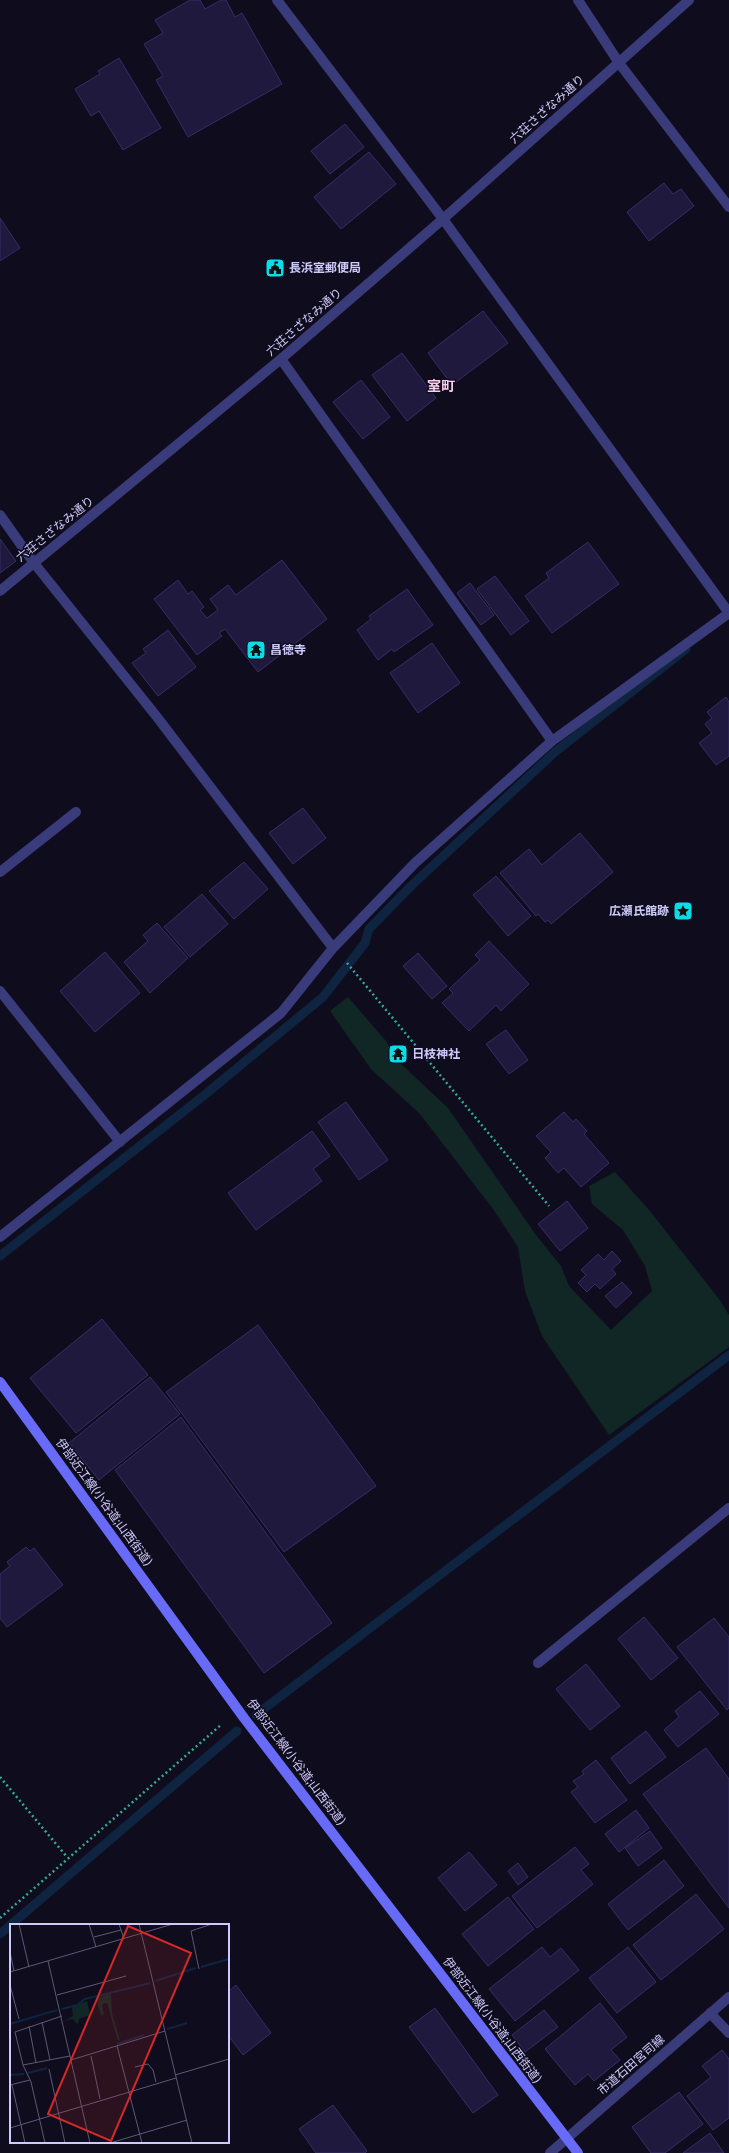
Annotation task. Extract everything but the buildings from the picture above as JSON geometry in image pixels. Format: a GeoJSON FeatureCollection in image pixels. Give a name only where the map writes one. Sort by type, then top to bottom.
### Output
{"type":"FeatureCollection","features":[{"type":"Feature","properties":{"kind":"main road","name":"伊部近江線(小谷道;山西街道)"},"geometry":{"type":"LineString","coordinates":[[0,1382],[239,1709],[578,2153]]}},
{"type":"Feature","properties":{"kind":"street"},"geometry":{"type":"LineString","coordinates":[[0,1237],[281,1013],[333,948],[415,864],[552,741],[729,613],[443,219],[277,0]]}},
{"type":"Feature","properties":{"kind":"street"},"geometry":{"type":"LineString","coordinates":[[578,0],[619,63],[729,207]]}},
{"type":"Feature","properties":{"kind":"street","name":"六荘さざなみ通り"},"geometry":{"type":"LineString","coordinates":[[0,591],[281,359],[443,219],[689,0]]}},
{"type":"Feature","properties":{"kind":"street"},"geometry":{"type":"LineString","coordinates":[[281,359],[552,741]]}},
{"type":"Feature","properties":{"kind":"street"},"geometry":{"type":"LineString","coordinates":[[0,515],[34,563],[157,718],[333,948]]}},
{"type":"Feature","properties":{"kind":"street"},"geometry":{"type":"LineString","coordinates":[[0,872],[76,812]]}},
{"type":"Feature","properties":{"kind":"street"},"geometry":{"type":"LineString","coordinates":[[0,991],[120,1142]]}},
{"type":"Feature","properties":{"kind":"street"},"geometry":{"type":"LineString","coordinates":[[538,1663],[729,1508]]}},
{"type":"Feature","properties":{"kind":"street","name":"市道石田宮司線"},"geometry":{"type":"LineString","coordinates":[[550,2153],[729,1997]]}},
{"type":"Feature","properties":{"kind":"street"},"geometry":{"type":"LineString","coordinates":[[710,2013],[729,2033]]}},
{"type":"Feature","properties":{"kind":"path"},"geometry":{"type":"LineString","coordinates":[[351,968],[549,1206]]}},
{"type":"Feature","properties":{"kind":"path"},"geometry":{"type":"LineString","coordinates":[[0,1918],[239,1709]]}},
{"type":"Feature","properties":{"kind":"path"},"geometry":{"type":"LineString","coordinates":[[0,1777],[68,1857]]}},
{"type":"Feature","properties":{"kind":"green space"},"geometry":{"type":"Polygon","coordinates":[[[348,997],[386,1041],[399,1062],[448,1108],[536,1235],[561,1266],[569,1286],[611,1330],[652,1291],[645,1266],[623,1230],[592,1204],[589,1186],[615,1172],[650,1211],[719,1299],[729,1315],[729,1347],[609,1435],[542,1336],[525,1291],[518,1247],[493,1209],[420,1114],[371,1069],[330,1011],[348,997]]]}},
{"type":"Feature","properties":{"kind":"waterway"},"geometry":{"type":"LineString","coordinates":[[0,1256],[207,1093],[323,997],[365,943],[369,929],[412,885],[555,752],[686,649]]}},
{"type":"Feature","properties":{"kind":"waterway"},"geometry":{"type":"LineString","coordinates":[[256,1715],[729,1355]]}},
{"type":"Feature","properties":{"kind":"waterway"},"geometry":{"type":"LineString","coordinates":[[12,1924],[237,1731]]}},
{"type":"Feature","properties":{"kind":"waterway"},"geometry":{"type":"LineString","coordinates":[[0,1934],[10,1925]]}},
{"type":"Feature","properties":{"kind":"place","name":"長浜室郵便局"},"geometry":{"type":"Point","coordinates":[275,268]}},
{"type":"Feature","properties":{"kind":"place","name":"昌徳寺"},"geometry":{"type":"Point","coordinates":[256,650]}},
{"type":"Feature","properties":{"kind":"place","name":"広瀬氏館跡"},"geometry":{"type":"Point","coordinates":[683,911]}},
{"type":"Feature","properties":{"kind":"place","name":"日枝神社"},"geometry":{"type":"Point","coordinates":[398,1054]}},
{"type":"Feature","properties":{"kind":"district","name":"室町"},"geometry":{"type":"Point","coordinates":[441,386]}}]}
